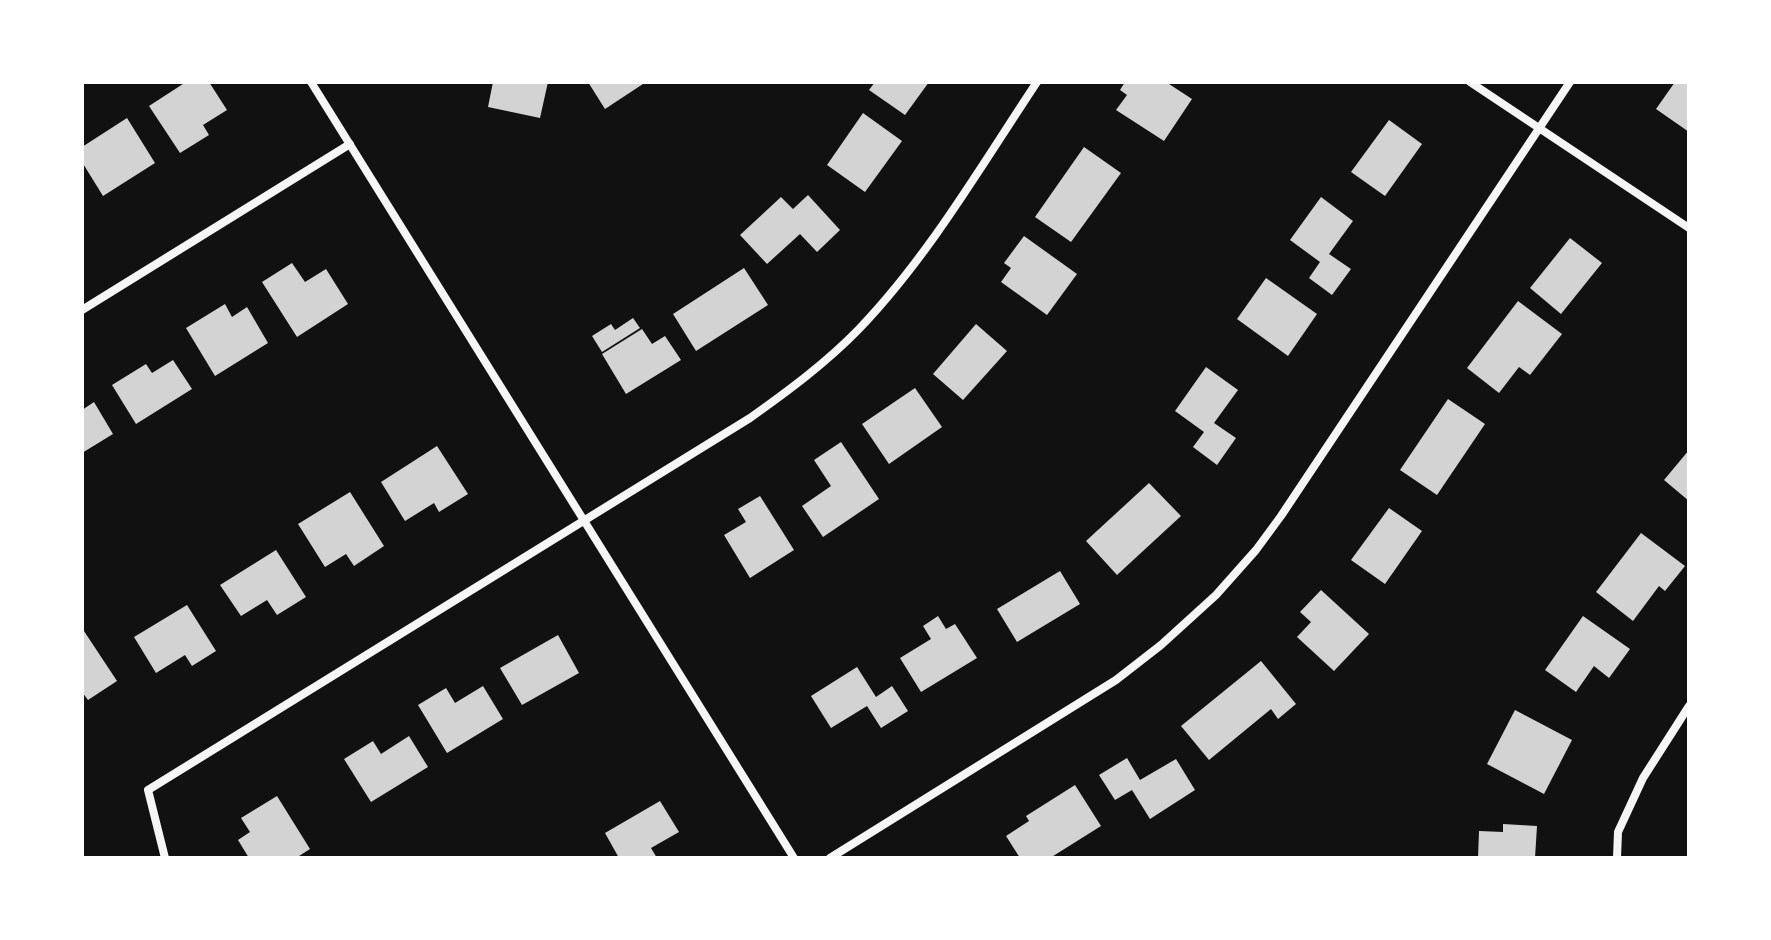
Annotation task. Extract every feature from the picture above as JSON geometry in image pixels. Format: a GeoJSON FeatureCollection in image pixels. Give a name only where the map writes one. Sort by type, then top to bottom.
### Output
{"type":"FeatureCollection","features":[{"type":"Feature","properties":{"kind":"street"},"geometry":{"type":"LineString","coordinates":[[311,82],[794,858]]}},
{"type":"Feature","properties":{"kind":"street"},"geometry":{"type":"LineString","coordinates":[[165,858],[148,790],[750,418],[791,389],[849,339],[905,276],[1037,82]]}},
{"type":"Feature","properties":{"kind":"street"},"geometry":{"type":"LineString","coordinates":[[1470,82],[1689,228]]}},
{"type":"Feature","properties":{"kind":"street"},"geometry":{"type":"LineString","coordinates":[[830,858],[1116,680],[1161,645],[1216,595],[1281,516],[1570,82]]}},
{"type":"Feature","properties":{"kind":"street"},"geometry":{"type":"LineString","coordinates":[[82,310],[350,144]]}},
{"type":"Feature","properties":{"kind":"street"},"geometry":{"type":"LineString","coordinates":[[1617,858],[1618,832],[1643,778],[1689,706]]}},
{"type":"Feature","properties":{"kind":"building"},"geometry":{"type":"Polygon","coordinates":[[[186,82],[209,82],[227,110],[203,125],[209,135],[180,153],[149,106],[186,82]]]}},
{"type":"Feature","properties":{"kind":"building"},"geometry":{"type":"Polygon","coordinates":[[[493,82],[548,82],[540,118],[488,107],[493,82]]]}},
{"type":"Feature","properties":{"kind":"building"},"geometry":{"type":"Polygon","coordinates":[[[588,82],[646,82],[605,109],[588,82]]]}},
{"type":"Feature","properties":{"kind":"building"},"geometry":{"type":"Polygon","coordinates":[[[875,82],[929,82],[905,115],[869,90],[875,82]]]}},
{"type":"Feature","properties":{"kind":"building"},"geometry":{"type":"Polygon","coordinates":[[[1125,82],[1166,82],[1192,99],[1164,141],[1116,110],[1127,95],[1120,90],[1125,82]]]}},
{"type":"Feature","properties":{"kind":"building"},"geometry":{"type":"Polygon","coordinates":[[[1675,82],[1689,82],[1689,132],[1656,109],[1675,82]]]}},
{"type":"Feature","properties":{"kind":"building"},"geometry":{"type":"Polygon","coordinates":[[[863,113],[902,141],[865,192],[827,165],[863,113]]]}},
{"type":"Feature","properties":{"kind":"building"},"geometry":{"type":"Polygon","coordinates":[[[127,118],[155,163],[103,196],[82,162],[82,147],[127,118]]]}},
{"type":"Feature","properties":{"kind":"building"},"geometry":{"type":"Polygon","coordinates":[[[1389,120],[1422,144],[1385,196],[1351,172],[1389,120]]]}},
{"type":"Feature","properties":{"kind":"building"},"geometry":{"type":"Polygon","coordinates":[[[1084,147],[1121,173],[1071,242],[1035,217],[1084,147]]]}},
{"type":"Feature","properties":{"kind":"building"},"geometry":{"type":"Polygon","coordinates":[[[808,195],[840,230],[817,252],[800,234],[767,264],[740,235],[781,197],[793,209],[808,195]]]}},
{"type":"Feature","properties":{"kind":"building"},"geometry":{"type":"Polygon","coordinates":[[[1321,197],[1353,221],[1329,254],[1351,269],[1332,295],[1309,278],[1320,262],[1290,240],[1321,197]]]}},
{"type":"Feature","properties":{"kind":"building"},"geometry":{"type":"Polygon","coordinates":[[[1024,236],[1077,274],[1047,315],[1001,282],[1011,268],[1004,263],[1024,236]]]}},
{"type":"Feature","properties":{"kind":"building"},"geometry":{"type":"Polygon","coordinates":[[[1570,238],[1602,263],[1561,314],[1530,288],[1570,238]]]}},
{"type":"Feature","properties":{"kind":"building"},"geometry":{"type":"Polygon","coordinates":[[[292,263],[305,282],[326,269],[348,304],[297,337],[262,282],[292,263]]]}},
{"type":"Feature","properties":{"kind":"building"},"geometry":{"type":"Polygon","coordinates":[[[744,268],[768,305],[696,351],[673,314],[744,268]]]}},
{"type":"Feature","properties":{"kind":"building"},"geometry":{"type":"Polygon","coordinates":[[[1266,278],[1317,314],[1288,356],[1237,319],[1266,278]]]}},
{"type":"Feature","properties":{"kind":"building"},"geometry":{"type":"Polygon","coordinates":[[[1518,301],[1562,334],[1530,375],[1519,367],[1499,393],[1467,368],[1518,301]]]}},
{"type":"Feature","properties":{"kind":"building"},"geometry":{"type":"Polygon","coordinates":[[[225,304],[232,317],[247,307],[268,343],[215,376],[186,328],[225,304]]]}},
{"type":"Feature","properties":{"kind":"building"},"geometry":{"type":"Polygon","coordinates":[[[633,318],[640,328],[602,352],[592,336],[611,324],[615,330],[633,318]]]}},
{"type":"Feature","properties":{"kind":"building"},"geometry":{"type":"Polygon","coordinates":[[[976,324],[1007,351],[963,400],[933,374],[976,324]]]}},
{"type":"Feature","properties":{"kind":"building"},"geometry":{"type":"Polygon","coordinates":[[[642,329],[652,344],[665,336],[681,360],[626,394],[602,354],[642,329]]]}},
{"type":"Feature","properties":{"kind":"building"},"geometry":{"type":"Polygon","coordinates":[[[173,360],[192,389],[136,424],[112,385],[146,364],[152,373],[173,360]]]}},
{"type":"Feature","properties":{"kind":"building"},"geometry":{"type":"Polygon","coordinates":[[[1206,367],[1238,390],[1214,423],[1236,438],[1217,465],[1193,447],[1204,432],[1175,411],[1206,367]]]}},
{"type":"Feature","properties":{"kind":"building"},"geometry":{"type":"Polygon","coordinates":[[[915,388],[942,427],[889,464],[862,424],[915,388]]]}},
{"type":"Feature","properties":{"kind":"building"},"geometry":{"type":"Polygon","coordinates":[[[1448,399],[1485,424],[1437,495],[1400,470],[1448,399]]]}},
{"type":"Feature","properties":{"kind":"building"},"geometry":{"type":"Polygon","coordinates":[[[94,402],[113,434],[82,453],[82,410],[94,402]]]}},
{"type":"Feature","properties":{"kind":"building"},"geometry":{"type":"Polygon","coordinates":[[[841,442],[879,499],[823,537],[802,506],[831,486],[814,460],[841,442]]]}},
{"type":"Feature","properties":{"kind":"building"},"geometry":{"type":"Polygon","coordinates":[[[437,446],[468,494],[439,512],[434,503],[405,521],[381,482],[437,446]]]}},
{"type":"Feature","properties":{"kind":"building"},"geometry":{"type":"Polygon","coordinates":[[[1689,450],[1689,501],[1664,480],[1689,450]]]}},
{"type":"Feature","properties":{"kind":"building"},"geometry":{"type":"Polygon","coordinates":[[[1149,483],[1181,516],[1117,575],[1086,541],[1149,483]]]}},
{"type":"Feature","properties":{"kind":"building"},"geometry":{"type":"Polygon","coordinates":[[[350,492],[384,546],[354,566],[346,554],[325,567],[298,524],[350,492]]]}},
{"type":"Feature","properties":{"kind":"building"},"geometry":{"type":"Polygon","coordinates":[[[760,496],[794,550],[750,578],[724,535],[746,522],[738,509],[760,496]]]}},
{"type":"Feature","properties":{"kind":"building"},"geometry":{"type":"Polygon","coordinates":[[[1389,508],[1422,531],[1385,584],[1351,560],[1389,508]]]}},
{"type":"Feature","properties":{"kind":"building"},"geometry":{"type":"Polygon","coordinates":[[[1641,533],[1685,566],[1665,591],[1659,586],[1633,621],[1596,592],[1641,533]]]}},
{"type":"Feature","properties":{"kind":"building"},"geometry":{"type":"Polygon","coordinates":[[[276,550],[306,597],[277,615],[267,600],[241,616],[220,585],[276,550]]]}},
{"type":"Feature","properties":{"kind":"building"},"geometry":{"type":"Polygon","coordinates":[[[1060,571],[1080,604],[1017,642],[997,609],[1060,571]]]}},
{"type":"Feature","properties":{"kind":"building"},"geometry":{"type":"Polygon","coordinates":[[[1321,590],[1369,634],[1334,671],[1297,637],[1311,622],[1300,612],[1321,590]]]}},
{"type":"Feature","properties":{"kind":"building"},"geometry":{"type":"Polygon","coordinates":[[[187,605],[216,651],[192,666],[185,655],[156,673],[134,637],[187,605]]]}},
{"type":"Feature","properties":{"kind":"building"},"geometry":{"type":"Polygon","coordinates":[[[938,616],[946,629],[955,624],[977,658],[921,692],[900,658],[931,639],[923,626],[938,616]]]}},
{"type":"Feature","properties":{"kind":"building"},"geometry":{"type":"Polygon","coordinates":[[[1583,616],[1630,649],[1609,678],[1594,666],[1576,692],[1545,670],[1583,616]]]}},
{"type":"Feature","properties":{"kind":"building"},"geometry":{"type":"Polygon","coordinates":[[[82,628],[117,681],[88,700],[82,692],[82,628]]]}},
{"type":"Feature","properties":{"kind":"building"},"geometry":{"type":"Polygon","coordinates":[[[558,635],[579,673],[522,705],[500,668],[558,635]]]}},
{"type":"Feature","properties":{"kind":"building"},"geometry":{"type":"Polygon","coordinates":[[[1261,661],[1296,704],[1278,719],[1271,709],[1209,760],[1181,726],[1261,661]]]}},
{"type":"Feature","properties":{"kind":"building"},"geometry":{"type":"Polygon","coordinates":[[[857,667],[876,697],[892,686],[908,711],[881,728],[867,706],[831,728],[811,696],[857,667]]]}},
{"type":"Feature","properties":{"kind":"building"},"geometry":{"type":"Polygon","coordinates":[[[483,686],[503,719],[447,753],[418,705],[446,688],[455,703],[483,686]]]}},
{"type":"Feature","properties":{"kind":"building"},"geometry":{"type":"Polygon","coordinates":[[[1515,710],[1572,740],[1544,794],[1487,764],[1515,710]]]}},
{"type":"Feature","properties":{"kind":"building"},"geometry":{"type":"Polygon","coordinates":[[[409,736],[428,767],[371,802],[344,759],[373,741],[381,754],[409,736]]]}},
{"type":"Feature","properties":{"kind":"building"},"geometry":{"type":"Polygon","coordinates":[[[1127,758],[1140,780],[1176,759],[1195,790],[1150,819],[1132,790],[1115,800],[1099,775],[1127,758]]]}},
{"type":"Feature","properties":{"kind":"building"},"geometry":{"type":"Polygon","coordinates":[[[1075,785],[1101,826],[1050,858],[1020,858],[1006,836],[1029,821],[1026,816],[1075,785]]]}},
{"type":"Feature","properties":{"kind":"building"},"geometry":{"type":"Polygon","coordinates":[[[277,796],[310,849],[296,858],[249,858],[238,840],[250,832],[241,818],[277,796]]]}},
{"type":"Feature","properties":{"kind":"building"},"geometry":{"type":"Polygon","coordinates":[[[660,801],[679,832],[651,848],[657,858],[619,858],[605,833],[660,801]]]}},
{"type":"Feature","properties":{"kind":"building"},"geometry":{"type":"Polygon","coordinates":[[[1503,824],[1537,826],[1535,858],[1478,858],[1479,831],[1503,832],[1503,824]]]}}]}
